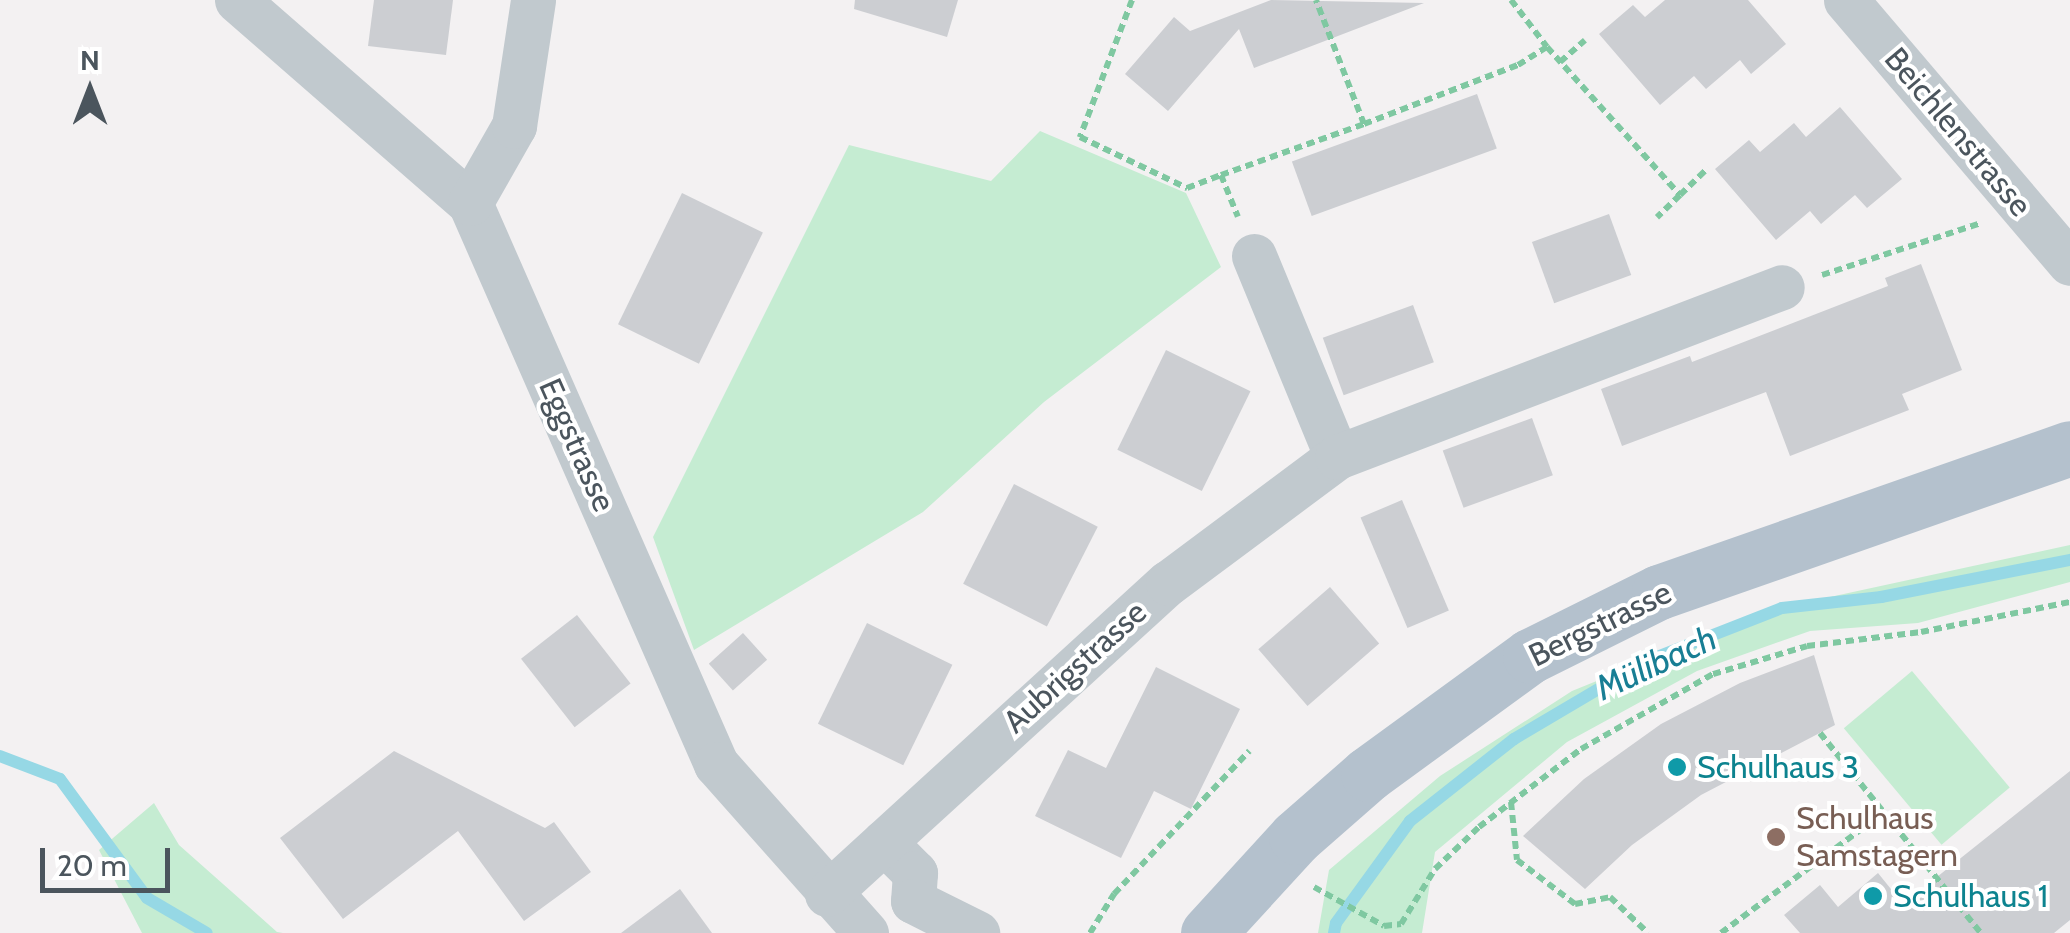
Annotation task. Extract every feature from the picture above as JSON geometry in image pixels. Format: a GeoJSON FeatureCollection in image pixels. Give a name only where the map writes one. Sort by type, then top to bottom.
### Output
{"type":"FeatureCollection","features":[{"type":"Feature","properties":{"kind":"main road","name":"Bergstrasse"},"geometry":{"type":"LineString","coordinates":[[1208,933],[1296,836],[1368,774],[1530,656],[1659,592],[2070,448]]}},
{"type":"Feature","properties":{"kind":"street","name":"Eggstrasse"},"geometry":{"type":"LineString","coordinates":[[237,0],[470,203],[716,764],[827,894],[866,933]]}},
{"type":"Feature","properties":{"kind":"street"},"geometry":{"type":"LineString","coordinates":[[470,203],[514,126],[533,0]]}},
{"type":"Feature","properties":{"kind":"street","name":"Beichlenstrasse"},"geometry":{"type":"LineString","coordinates":[[1846,0],[2070,263]]}},
{"type":"Feature","properties":{"kind":"street"},"geometry":{"type":"LineString","coordinates":[[1254,256],[1337,457]]}},
{"type":"Feature","properties":{"kind":"street","name":"Aubrigstrasse"},"geometry":{"type":"LineString","coordinates":[[827,894],[1168,583],[1337,457],[1782,288]]}},
{"type":"Feature","properties":{"kind":"street"},"geometry":{"type":"LineString","coordinates":[[884,842],[915,874],[913,901],[977,933]]}},
{"type":"Feature","properties":{"kind":"path"},"geometry":{"type":"LineString","coordinates":[[1132,0],[1080,137],[1187,188],[1518,65],[1546,48]]}},
{"type":"Feature","properties":{"kind":"path"},"geometry":{"type":"LineString","coordinates":[[1316,0],[1364,124]]}},
{"type":"Feature","properties":{"kind":"path"},"geometry":{"type":"LineString","coordinates":[[1511,0],[1546,48],[1680,195]]}},
{"type":"Feature","properties":{"kind":"path"},"geometry":{"type":"LineString","coordinates":[[1559,62],[1586,40]]}},
{"type":"Feature","properties":{"kind":"path"},"geometry":{"type":"LineString","coordinates":[[1657,216],[1708,168]]}},
{"type":"Feature","properties":{"kind":"path"},"geometry":{"type":"LineString","coordinates":[[1221,176],[1254,256]]}},
{"type":"Feature","properties":{"kind":"path"},"geometry":{"type":"LineString","coordinates":[[1782,288],[2024,209]]}},
{"type":"Feature","properties":{"kind":"path"},"geometry":{"type":"LineString","coordinates":[[1322,889],[1384,926],[1401,924],[1435,869],[1510,802],[1580,749],[1712,674],[1806,646],[1921,632],[2070,602]]}},
{"type":"Feature","properties":{"kind":"path"},"geometry":{"type":"LineString","coordinates":[[1820,733],[1981,933]]}},
{"type":"Feature","properties":{"kind":"path"},"geometry":{"type":"LineString","coordinates":[[1090,933],[1114,894],[1248,751]]}},
{"type":"Feature","properties":{"kind":"path"},"geometry":{"type":"LineString","coordinates":[[1510,802],[1516,860],[1575,904],[1610,896],[1648,933]]}},
{"type":"Feature","properties":{"kind":"path"},"geometry":{"type":"LineString","coordinates":[[1721,933],[1884,813]]}},
{"type":"Feature","properties":{"kind":"green space"},"geometry":{"type":"Polygon","coordinates":[[[1040,131],[1186,193],[1221,267],[1044,402],[923,512],[694,650],[653,537],[849,145],[991,181],[1040,131]]]}},
{"type":"Feature","properties":{"kind":"green space"},"geometry":{"type":"Polygon","coordinates":[[[2070,545],[2070,582],[1918,623],[1810,631],[1697,671],[1567,742],[1435,852],[1422,933],[1318,933],[1329,870],[1440,776],[1572,691],[1774,609],[2070,545]]]}},
{"type":"Feature","properties":{"kind":"green space"},"geometry":{"type":"Polygon","coordinates":[[[1912,671],[2010,787],[1942,845],[1844,728],[1912,671]]]}},
{"type":"Feature","properties":{"kind":"green space"},"geometry":{"type":"Polygon","coordinates":[[[154,803],[179,845],[277,932],[283,933],[142,933],[99,850],[154,803]]]}},
{"type":"Feature","properties":{"kind":"building"},"geometry":{"type":"Polygon","coordinates":[[[374,0],[453,0],[446,55],[368,46],[374,0]]]}},
{"type":"Feature","properties":{"kind":"building"},"geometry":{"type":"Polygon","coordinates":[[[855,0],[958,0],[947,37],[854,9],[855,0]]]}},
{"type":"Feature","properties":{"kind":"building"},"geometry":{"type":"Polygon","coordinates":[[[1271,0],[1424,3],[1254,68],[1239,29],[1168,111],[1125,74],[1174,17],[1190,31],[1271,0]]]}},
{"type":"Feature","properties":{"kind":"building"},"geometry":{"type":"Polygon","coordinates":[[[1665,0],[1748,0],[1786,44],[1751,74],[1740,60],[1706,89],[1694,76],[1660,105],[1599,34],[1633,5],[1645,17],[1665,0]]]}},
{"type":"Feature","properties":{"kind":"building"},"geometry":{"type":"Polygon","coordinates":[[[1477,94],[1497,149],[1312,216],[1292,161],[1477,94]]]}},
{"type":"Feature","properties":{"kind":"building"},"geometry":{"type":"Polygon","coordinates":[[[1840,107],[1902,179],[1867,208],[1855,195],[1821,224],[1810,211],[1776,240],[1715,169],[1749,140],[1760,152],[1794,123],[1806,137],[1840,107]]]}},
{"type":"Feature","properties":{"kind":"building"},"geometry":{"type":"Polygon","coordinates":[[[682,193],[763,232],[699,364],[618,324],[682,193]]]}},
{"type":"Feature","properties":{"kind":"building"},"geometry":{"type":"Polygon","coordinates":[[[1609,214],[1631,275],[1554,303],[1532,242],[1609,214]]]}},
{"type":"Feature","properties":{"kind":"building"},"geometry":{"type":"Polygon","coordinates":[[[1921,264],[1962,370],[1902,394],[1909,410],[1790,456],[1766,392],[1622,446],[1601,389],[1690,356],[1692,362],[1888,286],[1885,278],[1921,264]]]}},
{"type":"Feature","properties":{"kind":"building"},"geometry":{"type":"Polygon","coordinates":[[[1413,305],[1434,362],[1344,395],[1323,338],[1413,305]]]}},
{"type":"Feature","properties":{"kind":"building"},"geometry":{"type":"Polygon","coordinates":[[[1166,350],[1250,391],[1202,491],[1117,450],[1166,350]]]}},
{"type":"Feature","properties":{"kind":"building"},"geometry":{"type":"Polygon","coordinates":[[[1532,418],[1553,475],[1464,508],[1443,450],[1532,418]]]}},
{"type":"Feature","properties":{"kind":"building"},"geometry":{"type":"Polygon","coordinates":[[[1014,484],[1098,527],[1047,626],[963,584],[1014,484]]]}},
{"type":"Feature","properties":{"kind":"building"},"geometry":{"type":"Polygon","coordinates":[[[1402,500],[1449,610],[1407,628],[1361,518],[1402,500]]]}},
{"type":"Feature","properties":{"kind":"building"},"geometry":{"type":"Polygon","coordinates":[[[1330,587],[1379,644],[1308,706],[1258,649],[1330,587]]]}},
{"type":"Feature","properties":{"kind":"building"},"geometry":{"type":"Polygon","coordinates":[[[577,615],[631,684],[575,727],[521,659],[577,615]]]}},
{"type":"Feature","properties":{"kind":"building"},"geometry":{"type":"Polygon","coordinates":[[[867,623],[952,665],[903,765],[818,724],[867,623]]]}},
{"type":"Feature","properties":{"kind":"building"},"geometry":{"type":"Polygon","coordinates":[[[743,633],[767,660],[733,691],[709,664],[743,633]]]}},
{"type":"Feature","properties":{"kind":"building","name":"Schulhaus 3"},"geometry":{"type":"Polygon","coordinates":[[[1814,655],[1835,725],[1701,795],[1632,845],[1585,889],[1523,836],[1584,779],[1661,724],[1740,683],[1814,655]]]}},
{"type":"Feature","properties":{"kind":"building"},"geometry":{"type":"Polygon","coordinates":[[[1156,667],[1240,709],[1191,809],[1154,791],[1121,858],[1035,816],[1068,750],[1106,768],[1156,667]]]}},
{"type":"Feature","properties":{"kind":"building"},"geometry":{"type":"Polygon","coordinates":[[[394,751],[545,828],[554,822],[591,872],[524,921],[458,831],[343,919],[280,838],[394,751]]]}},
{"type":"Feature","properties":{"kind":"building"},"geometry":{"type":"Polygon","coordinates":[[[2070,771],[2070,920],[2054,933],[1800,933],[1784,915],[1820,885],[1838,907],[1878,873],[1903,904],[2070,771]]]}},
{"type":"Feature","properties":{"kind":"building"},"geometry":{"type":"Polygon","coordinates":[[[680,889],[712,933],[621,933],[680,889]]]}},
{"type":"Feature","properties":{"kind":"waterway","name":"Mülibach"},"geometry":{"type":"LineString","coordinates":[[1334,933],[1336,923],[1410,821],[1514,739],[1644,662],[1782,608],[1881,597],[2070,560]]}},
{"type":"Feature","properties":{"kind":"waterway","name":"Mülibach"},"geometry":{"type":"LineString","coordinates":[[0,756],[60,779],[147,898],[207,933]]}},
{"type":"Feature","properties":{"kind":"place","name":"Schulhaus 3"},"geometry":{"type":"Point","coordinates":[1677,767]}},
{"type":"Feature","properties":{"kind":"place","name":"Schulhaus Samstagern"},"geometry":{"type":"Point","coordinates":[1776,837]}},
{"type":"Feature","properties":{"kind":"place","name":"Schulhaus 1"},"geometry":{"type":"Point","coordinates":[1873,896]}}]}
